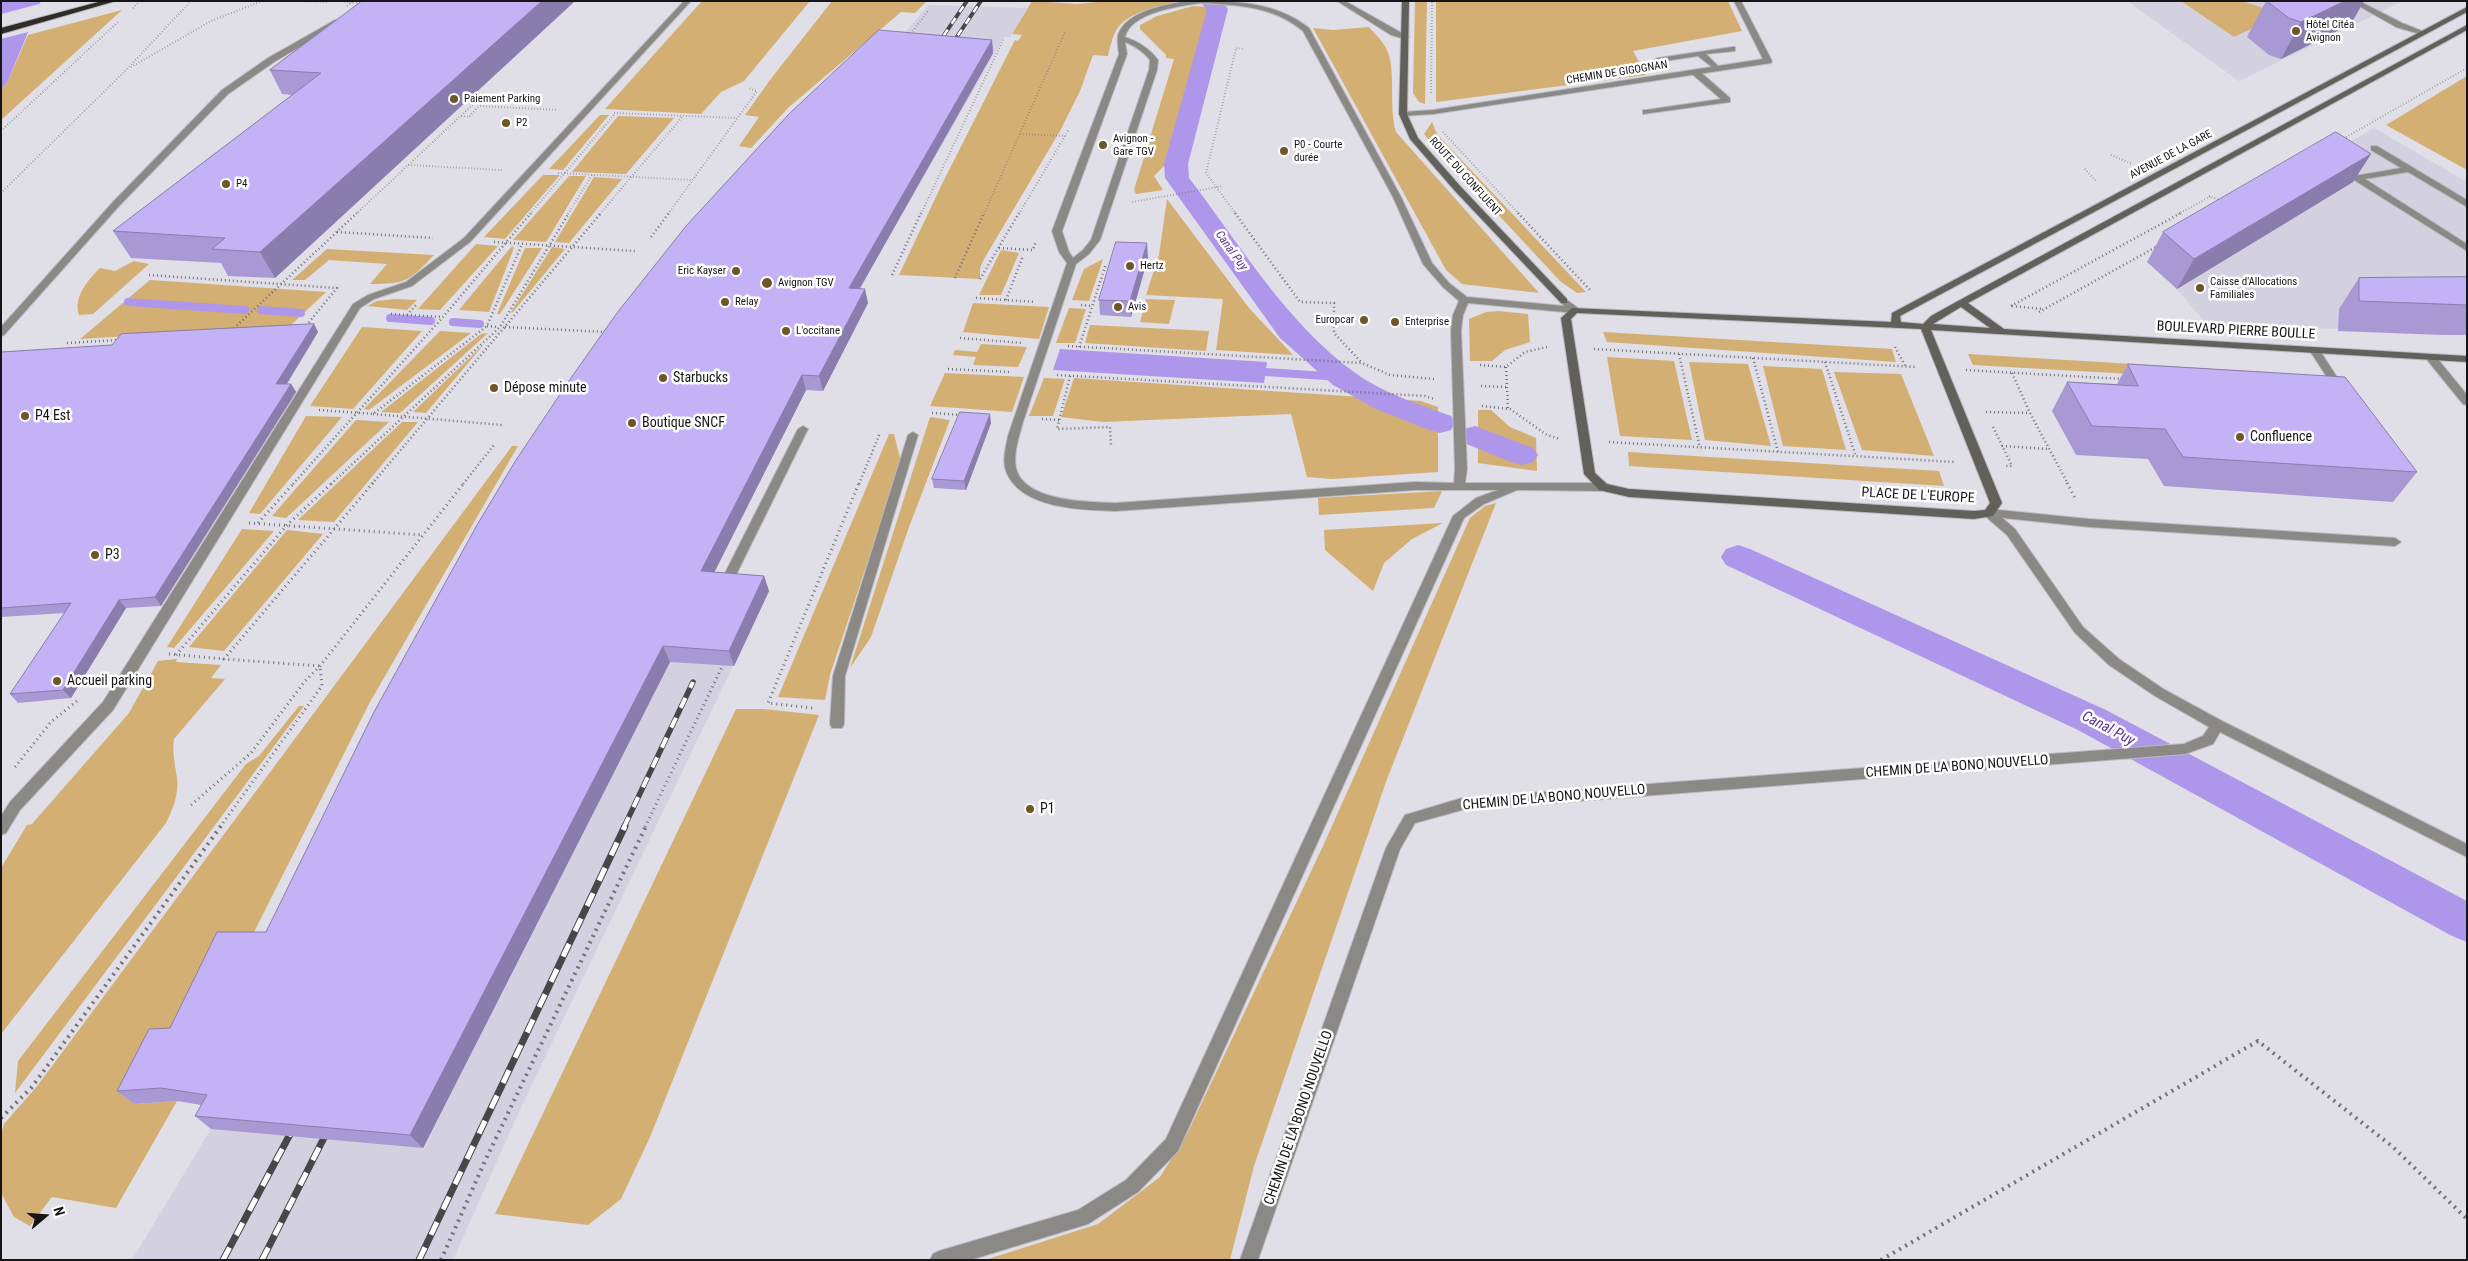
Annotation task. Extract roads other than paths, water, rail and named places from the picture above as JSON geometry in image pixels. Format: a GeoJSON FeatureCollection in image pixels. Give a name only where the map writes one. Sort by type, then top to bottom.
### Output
{"type":"FeatureCollection","features":[{"type":"Feature","properties":{"kind":"highway"},"geometry":{"type":"LineString","coordinates":[[1,21],[78,1]]}},
{"type":"Feature","properties":{"kind":"highway"},"geometry":{"type":"LineString","coordinates":[[1,31],[112,1]]}},
{"type":"Feature","properties":{"kind":"street"},"geometry":{"type":"LineString","coordinates":[[1,829],[16,806],[108,706],[290,409],[356,306],[371,297],[409,284],[467,240],[688,1]]}},
{"type":"Feature","properties":{"kind":"street"},"geometry":{"type":"LineString","coordinates":[[1072,262],[1064,252],[1057,231],[1123,54],[1121,38],[1124,30],[1132,23],[1150,14],[1176,5],[1201,1],[1250,4],[1289,16],[1306,30],[1397,197],[1428,264],[1446,286],[1464,300],[1575,310],[1925,327],[1934,318],[1961,303],[2467,27]]}},
{"type":"Feature","properties":{"kind":"street"},"geometry":{"type":"LineString","coordinates":[[1340,1],[1394,33],[1405,37]]}},
{"type":"Feature","properties":{"kind":"street","name":"ROUTE DU CONFLUENT"},"geometry":{"type":"LineString","coordinates":[[1406,1],[1403,114],[1414,139],[1458,189],[1564,301],[1575,310]]}},
{"type":"Feature","properties":{"kind":"street","name":"CHEMIN DE GIGOGNAN"},"geometry":{"type":"LineString","coordinates":[[1403,114],[1442,110],[1768,60],[1737,1]]}},
{"type":"Feature","properties":{"kind":"street"},"geometry":{"type":"LineString","coordinates":[[2354,1],[2400,25],[2423,33]]}},
{"type":"Feature","properties":{"kind":"street","name":"AVENUE DE LA GARE"},"geometry":{"type":"LineString","coordinates":[[1897,325],[1895,315],[2467,10]]}},
{"type":"Feature","properties":{"kind":"street"},"geometry":{"type":"LineString","coordinates":[[1,334],[116,204],[225,92],[271,60],[346,16]]}},
{"type":"Feature","properties":{"kind":"street"},"geometry":{"type":"LineString","coordinates":[[1121,38],[1138,44],[1148,53],[1154,60],[1153,70],[1095,240],[1086,252],[1072,262],[1011,446],[1010,470],[1022,487],[1041,497],[1086,506],[1116,506],[1415,486],[1603,487]]}},
{"type":"Feature","properties":{"kind":"street"},"geometry":{"type":"LineString","coordinates":[[1658,60],[1732,48]]}},
{"type":"Feature","properties":{"kind":"street"},"geometry":{"type":"LineString","coordinates":[[1700,53],[1718,69]]}},
{"type":"Feature","properties":{"kind":"street"},"geometry":{"type":"LineString","coordinates":[[1646,112],[1727,100],[1695,72]]}},
{"type":"Feature","properties":{"kind":"street"},"geometry":{"type":"LineString","coordinates":[[2374,148],[2467,204]]}},
{"type":"Feature","properties":{"kind":"street"},"geometry":{"type":"LineString","coordinates":[[2410,169],[2357,178],[2467,248]]}},
{"type":"Feature","properties":{"kind":"street"},"geometry":{"type":"LineString","coordinates":[[1459,485],[1461,469],[1460,404],[1456,330],[1458,315],[1464,300]]}},
{"type":"Feature","properties":{"kind":"street"},"geometry":{"type":"LineString","coordinates":[[1961,303],[2003,332]]}},
{"type":"Feature","properties":{"kind":"street"},"geometry":{"type":"LineString","coordinates":[[1575,310],[1566,318],[1569,348],[1590,474],[1603,487]]}},
{"type":"Feature","properties":{"kind":"street","name":"BOULEVARD PIERRE BOULLE"},"geometry":{"type":"LineString","coordinates":[[1925,327],[2432,359],[2467,359]]}},
{"type":"Feature","properties":{"kind":"street","name":"PLACE DE L'EUROPE"},"geometry":{"type":"LineString","coordinates":[[1603,487],[1629,494],[1974,515],[1989,513],[1996,503],[1925,327]]}},
{"type":"Feature","properties":{"kind":"street"},"geometry":{"type":"LineString","coordinates":[[2315,351],[2345,396]]}},
{"type":"Feature","properties":{"kind":"street"},"geometry":{"type":"LineString","coordinates":[[2432,359],[2467,402]]}},
{"type":"Feature","properties":{"kind":"street"},"geometry":{"type":"LineString","coordinates":[[727,581],[803,429]]}},
{"type":"Feature","properties":{"kind":"street"},"geometry":{"type":"LineString","coordinates":[[837,724],[839,676],[913,435]]}},
{"type":"Feature","properties":{"kind":"street"},"geometry":{"type":"LineString","coordinates":[[939,1260],[1082,1218],[1132,1186],[1172,1145],[1459,516],[1488,498],[1524,486]]}},
{"type":"Feature","properties":{"kind":"street"},"geometry":{"type":"LineString","coordinates":[[1989,513],[2088,523],[2395,542]]}},
{"type":"Feature","properties":{"kind":"street"},"geometry":{"type":"LineString","coordinates":[[1989,513],[2011,532],[2079,630],[2114,662],[2160,693],[2217,725],[2467,851]]}},
{"type":"Feature","properties":{"kind":"street","name":"CHEMIN DE LA BONO NOUVELLO"},"geometry":{"type":"LineString","coordinates":[[1249,1260],[1393,848],[1410,819],[1462,804],[2185,749],[2208,740],[2217,725]]}},
{"type":"Feature","properties":{"kind":"waterway","name":"Canal Puy"},"geometry":{"type":"LineString","coordinates":[[1210,1],[1218,9],[1176,164],[1177,178],[1290,332],[1344,379],[1387,402],[1440,423]]}},
{"type":"Feature","properties":{"kind":"waterway"},"geometry":{"type":"LineString","coordinates":[[128,302],[245,310]]}},
{"type":"Feature","properties":{"kind":"waterway"},"geometry":{"type":"LineString","coordinates":[[261,310],[301,313]]}},
{"type":"Feature","properties":{"kind":"waterway"},"geometry":{"type":"LineString","coordinates":[[390,318],[431,321]]}},
{"type":"Feature","properties":{"kind":"waterway"},"geometry":{"type":"LineString","coordinates":[[453,322],[480,324]]}},
{"type":"Feature","properties":{"kind":"waterway"},"geometry":{"type":"LineString","coordinates":[[1266,372],[1341,377]]}},
{"type":"Feature","properties":{"kind":"waterway","name":"Canal Puy"},"geometry":{"type":"LineString","coordinates":[[1475,436],[1522,455]]}},
{"type":"Feature","properties":{"kind":"waterway","name":"Canal Puy"},"geometry":{"type":"LineString","coordinates":[[1738,557],[2092,720],[2467,923]]}},
{"type":"Feature","properties":{"kind":"railway"},"geometry":{"type":"LineString","coordinates":[[936,47],[967,1]]}},
{"type":"Feature","properties":{"kind":"railway"},"geometry":{"type":"LineString","coordinates":[[950,47],[981,1]]}},
{"type":"Feature","properties":{"kind":"railway"},"geometry":{"type":"LineString","coordinates":[[624,827],[693,682]]}},
{"type":"Feature","properties":{"kind":"railway"},"geometry":{"type":"LineString","coordinates":[[419,1260],[625,826]]}},
{"type":"Feature","properties":{"kind":"railway"},"geometry":{"type":"LineString","coordinates":[[223,1260],[296,1123]]}},
{"type":"Feature","properties":{"kind":"railway"},"geometry":{"type":"LineString","coordinates":[[262,1260],[330,1126]]}},
{"type":"Feature","properties":{"kind":"place","name":"Hôtel Citéa Avignon"},"geometry":{"type":"Point","coordinates":[2296,31]}},
{"type":"Feature","properties":{"kind":"place","name":"Paiement Parking"},"geometry":{"type":"Point","coordinates":[454,99]}},
{"type":"Feature","properties":{"kind":"place","name":"P2"},"geometry":{"type":"Point","coordinates":[506,123]}},
{"type":"Feature","properties":{"kind":"place","name":"Avignon - Gare TGV"},"geometry":{"type":"Point","coordinates":[1103,145]}},
{"type":"Feature","properties":{"kind":"place","name":"P0 - Courte durée"},"geometry":{"type":"Point","coordinates":[1284,151]}},
{"type":"Feature","properties":{"kind":"place","name":"P4"},"geometry":{"type":"Point","coordinates":[226,184]}},
{"type":"Feature","properties":{"kind":"place","name":"Hertz"},"geometry":{"type":"Point","coordinates":[1130,266]}},
{"type":"Feature","properties":{"kind":"place","name":"Eric Kayser"},"geometry":{"type":"Point","coordinates":[736,271]}},
{"type":"Feature","properties":{"kind":"place","name":"Avignon TGV"},"geometry":{"type":"Point","coordinates":[767,283]}},
{"type":"Feature","properties":{"kind":"place","name":"Caisse d'Allocations Familiales"},"geometry":{"type":"Point","coordinates":[2200,288]}},
{"type":"Feature","properties":{"kind":"place","name":"Relay"},"geometry":{"type":"Point","coordinates":[725,302]}},
{"type":"Feature","properties":{"kind":"place","name":"Avis"},"geometry":{"type":"Point","coordinates":[1118,307]}},
{"type":"Feature","properties":{"kind":"place","name":"Europcar"},"geometry":{"type":"Point","coordinates":[1364,320]}},
{"type":"Feature","properties":{"kind":"place","name":"Enterprise"},"geometry":{"type":"Point","coordinates":[1395,322]}},
{"type":"Feature","properties":{"kind":"place","name":"L'occitane"},"geometry":{"type":"Point","coordinates":[786,331]}},
{"type":"Feature","properties":{"kind":"place","name":"Starbucks"},"geometry":{"type":"Point","coordinates":[663,378]}},
{"type":"Feature","properties":{"kind":"place","name":"Dépose minute"},"geometry":{"type":"Point","coordinates":[494,388]}},
{"type":"Feature","properties":{"kind":"place","name":"P4 Est"},"geometry":{"type":"Point","coordinates":[25,416]}},
{"type":"Feature","properties":{"kind":"place","name":"Boutique SNCF"},"geometry":{"type":"Point","coordinates":[632,423]}},
{"type":"Feature","properties":{"kind":"place","name":"Confluence"},"geometry":{"type":"Point","coordinates":[2240,437]}},
{"type":"Feature","properties":{"kind":"place","name":"P3"},"geometry":{"type":"Point","coordinates":[95,555]}},
{"type":"Feature","properties":{"kind":"place","name":"Accueil parking"},"geometry":{"type":"Point","coordinates":[57,681]}},
{"type":"Feature","properties":{"kind":"place","name":"P1"},"geometry":{"type":"Point","coordinates":[1030,809]}}]}
